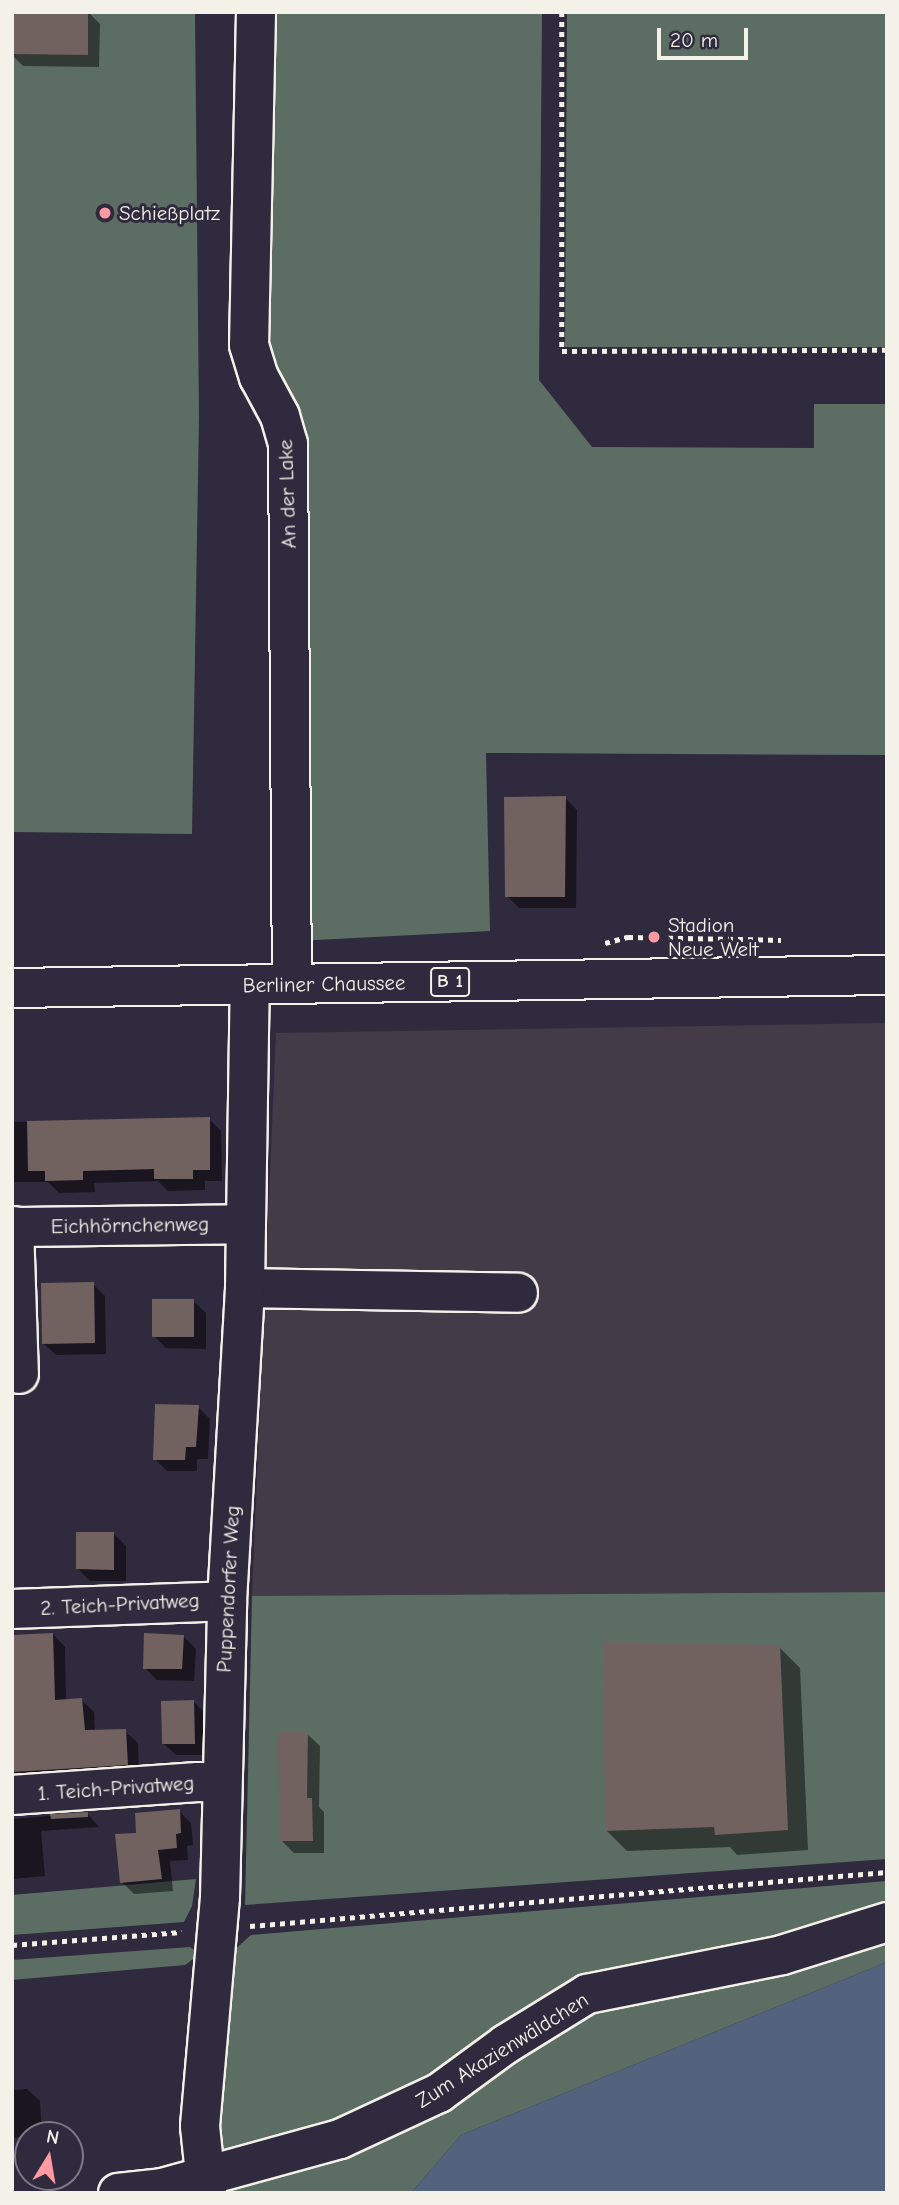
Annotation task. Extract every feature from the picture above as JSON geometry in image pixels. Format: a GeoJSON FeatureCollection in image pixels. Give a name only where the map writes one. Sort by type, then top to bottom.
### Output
{"type":"FeatureCollection","features":[{"type":"Feature","properties":{"kind":"street","name":"An der Lake"},"geometry":{"type":"LineString","coordinates":[[256,12],[249,345],[255,368],[280,416],[288,444],[292,984]]}},
{"type":"Feature","properties":{"kind":"street","name":"Berliner Chaussee"},"geometry":{"type":"LineString","coordinates":[[12,988],[887,975]]}},
{"type":"Feature","properties":{"kind":"street","name":"Puppendorfer Weg"},"geometry":{"type":"LineString","coordinates":[[205,2184],[200,2126],[222,1857],[221,1783],[227,1601],[245,1288],[250,985]]}},
{"type":"Feature","properties":{"kind":"street","name":"Eichhörnchenweg"},"geometry":{"type":"LineString","coordinates":[[19,1374],[13,1226],[246,1224]]}},
{"type":"Feature","properties":{"kind":"street"},"geometry":{"type":"LineString","coordinates":[[245,1288],[518,1293]]}},
{"type":"Feature","properties":{"kind":"street","name":"2. Teich-Privatweg"},"geometry":{"type":"LineString","coordinates":[[12,1609],[227,1601]]}},
{"type":"Feature","properties":{"kind":"street","name":"1. Teich-Privatweg"},"geometry":{"type":"LineString","coordinates":[[12,1794],[198,1782],[221,1783]]}},
{"type":"Feature","properties":{"kind":"street","name":"Zum Akazienwäldchen"},"geometry":{"type":"LineString","coordinates":[[118,2193],[205,2184],[340,2139],[439,2093],[506,2044],[587,1994],[782,1955],[887,1922]]}},
{"type":"Feature","properties":{"kind":"path"},"geometry":{"type":"LineString","coordinates":[[562,12],[562,351],[887,350]]}},
{"type":"Feature","properties":{"kind":"path"},"geometry":{"type":"LineString","coordinates":[[12,1945],[887,1872]]}},
{"type":"Feature","properties":{"kind":"shaded area"},"geometry":{"type":"Polygon","coordinates":[[[887,1023],[887,1592],[252,1596],[276,1033],[887,1023]]]}},
{"type":"Feature","properties":{"kind":"green space"},"geometry":{"type":"Polygon","coordinates":[[[12,12],[195,12],[199,417],[192,834],[12,832],[12,12]]]}},
{"type":"Feature","properties":{"kind":"green space"},"geometry":{"type":"Polygon","coordinates":[[[276,12],[542,12],[539,380],[592,447],[814,448],[814,404],[887,404],[887,755],[486,753],[490,931],[297,941],[267,346],[276,12]]]}},
{"type":"Feature","properties":{"kind":"green space"},"geometry":{"type":"Polygon","coordinates":[[[567,12],[887,12],[887,347],[565,347],[567,12]]]}},
{"type":"Feature","properties":{"kind":"green space"},"geometry":{"type":"Polygon","coordinates":[[[887,1592],[887,1859],[245,1905],[252,1596],[887,1592]]]}},
{"type":"Feature","properties":{"kind":"green space"},"geometry":{"type":"Polygon","coordinates":[[[196,1879],[192,1906],[184,1922],[12,1935],[12,1895],[196,1879]]]}},
{"type":"Feature","properties":{"kind":"green space"},"geometry":{"type":"Polygon","coordinates":[[[887,1881],[887,1962],[461,2135],[411,2193],[226,2193],[218,2122],[231,1953],[251,1935],[887,1881]]]}},
{"type":"Feature","properties":{"kind":"green space"},"geometry":{"type":"Polygon","coordinates":[[[190,1947],[200,1954],[185,1965],[12,1980],[12,1960],[190,1947]]]}},
{"type":"Feature","properties":{"kind":"water"},"geometry":{"type":"Polygon","coordinates":[[[887,1962],[887,2193],[411,2193],[461,2135],[887,1962]]]}},
{"type":"Feature","properties":{"kind":"building"},"geometry":{"type":"Polygon","coordinates":[[[12,12],[88,12],[88,55],[12,54],[12,12]]]}},
{"type":"Feature","properties":{"kind":"building"},"geometry":{"type":"Polygon","coordinates":[[[566,796],[565,897],[505,897],[504,797],[566,796]]]}},
{"type":"Feature","properties":{"kind":"building"},"geometry":{"type":"Polygon","coordinates":[[[210,1117],[210,1170],[193,1170],[193,1179],[154,1179],[154,1169],[83,1171],[83,1180],[45,1181],[45,1171],[28,1171],[27,1121],[210,1117]]]}},
{"type":"Feature","properties":{"kind":"building"},"geometry":{"type":"Polygon","coordinates":[[[94,1282],[95,1343],[42,1344],[41,1283],[94,1282]]]}},
{"type":"Feature","properties":{"kind":"building"},"geometry":{"type":"Polygon","coordinates":[[[152,1299],[194,1299],[194,1337],[152,1337],[152,1299]]]}},
{"type":"Feature","properties":{"kind":"building"},"geometry":{"type":"Polygon","coordinates":[[[155,1404],[199,1405],[196,1447],[186,1447],[185,1460],[153,1460],[155,1404]]]}},
{"type":"Feature","properties":{"kind":"building"},"geometry":{"type":"Polygon","coordinates":[[[76,1532],[114,1532],[114,1570],[76,1569],[76,1532]]]}},
{"type":"Feature","properties":{"kind":"building"},"geometry":{"type":"Polygon","coordinates":[[[53,1633],[55,1700],[82,1698],[85,1730],[126,1729],[128,1765],[12,1772],[12,1635],[53,1633]]]}},
{"type":"Feature","properties":{"kind":"building"},"geometry":{"type":"Polygon","coordinates":[[[144,1633],[184,1635],[182,1669],[143,1669],[144,1633]]]}},
{"type":"Feature","properties":{"kind":"building"},"geometry":{"type":"Polygon","coordinates":[[[603,1642],[780,1645],[788,1830],[715,1835],[714,1827],[605,1831],[603,1642]]]}},
{"type":"Feature","properties":{"kind":"building"},"geometry":{"type":"Polygon","coordinates":[[[194,1700],[195,1744],[162,1744],[161,1701],[194,1700]]]}},
{"type":"Feature","properties":{"kind":"building"},"geometry":{"type":"Polygon","coordinates":[[[278,1732],[308,1732],[307,1798],[312,1798],[313,1841],[280,1841],[278,1732]]]}},
{"type":"Feature","properties":{"kind":"building"},"geometry":{"type":"Polygon","coordinates":[[[180,1809],[181,1833],[176,1834],[177,1848],[158,1850],[162,1879],[120,1883],[115,1834],[136,1833],[135,1813],[180,1809]]]}},
{"type":"Feature","properties":{"kind":"building"},"geometry":{"type":"Polygon","coordinates":[[[88,1812],[88,1817],[51,1819],[50,1814],[88,1812]]]}},
{"type":"Feature","properties":{"kind":"place","name":"Schießplatz"},"geometry":{"type":"Point","coordinates":[105,213]}},
{"type":"Feature","properties":{"kind":"place","name":"Stadion Neue Welt"},"geometry":{"type":"Point","coordinates":[654,937]}}]}
